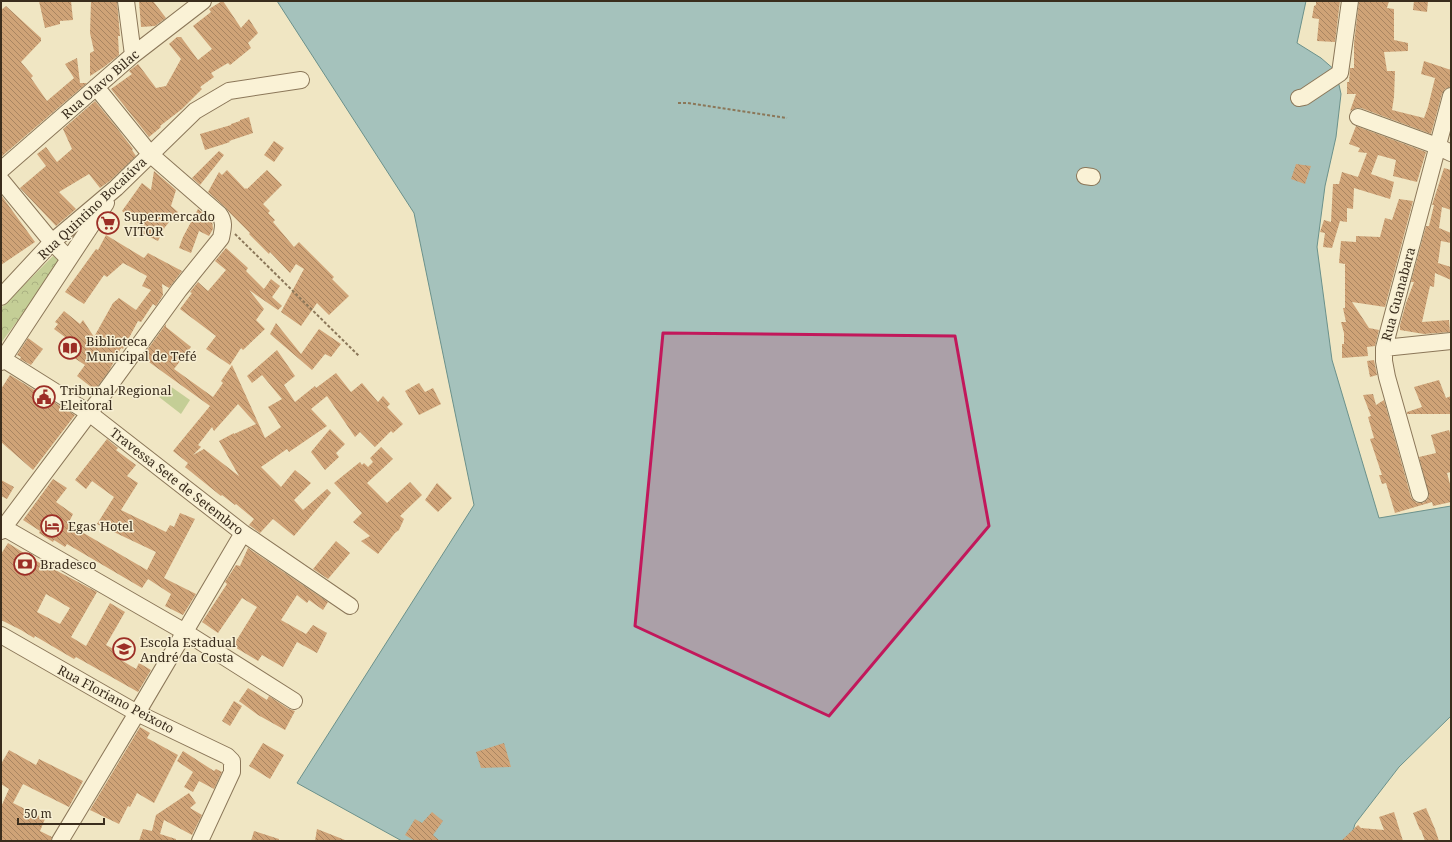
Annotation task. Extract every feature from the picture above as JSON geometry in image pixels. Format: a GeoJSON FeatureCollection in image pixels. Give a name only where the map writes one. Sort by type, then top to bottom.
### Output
{"type":"FeatureCollection","features":[{"type":"Feature","properties":{"kind":"street"},"geometry":{"type":"LineString","coordinates":[[126,1],[133,55]]}},
{"type":"Feature","properties":{"kind":"street","name":"Rua Olavo Bilac"},"geometry":{"type":"LineString","coordinates":[[1,170],[133,55],[203,1]]}},
{"type":"Feature","properties":{"kind":"street"},"geometry":{"type":"LineString","coordinates":[[1302,97],[1340,73],[1348,9]]}},
{"type":"Feature","properties":{"kind":"street","name":"Rua Quintino Bocaiúva"},"geometry":{"type":"LineString","coordinates":[[1,297],[52,242],[116,188],[195,111],[229,91],[301,80]]}},
{"type":"Feature","properties":{"kind":"street"},"geometry":{"type":"LineString","coordinates":[[96,87],[150,154],[219,214],[223,219],[224,224],[221,238],[179,290],[2,528],[185,632],[294,701]]}},
{"type":"Feature","properties":{"kind":"street","name":"Rua Guanabara"},"geometry":{"type":"LineString","coordinates":[[1420,494],[1387,377],[1384,361],[1384,348],[1444,150],[1451,96]]}},
{"type":"Feature","properties":{"kind":"street"},"geometry":{"type":"LineString","coordinates":[[1358,117],[1444,150]]}},
{"type":"Feature","properties":{"kind":"street"},"geometry":{"type":"LineString","coordinates":[[1,180],[52,242],[70,259]]}},
{"type":"Feature","properties":{"kind":"street"},"geometry":{"type":"LineString","coordinates":[[2,360],[116,188]]}},
{"type":"Feature","properties":{"kind":"street"},"geometry":{"type":"LineString","coordinates":[[1384,348],[1451,341]]}},
{"type":"Feature","properties":{"kind":"street","name":"Travessa Sete de Setembro"},"geometry":{"type":"LineString","coordinates":[[2,360],[89,413],[243,532],[350,606]]}},
{"type":"Feature","properties":{"kind":"street"},"geometry":{"type":"LineString","coordinates":[[60,841],[243,532]]}},
{"type":"Feature","properties":{"kind":"street","name":"Rua Floriano Peixoto"},"geometry":{"type":"LineString","coordinates":[[1,635],[137,713],[227,756],[232,761],[232,772],[200,841]]}},
{"type":"Feature","properties":{"kind":"path"},"geometry":{"type":"LineString","coordinates":[[678,103],[688,103],[787,118]]}},
{"type":"Feature","properties":{"kind":"path"},"geometry":{"type":"LineString","coordinates":[[224,224],[359,356]]}},
{"type":"Feature","properties":{"kind":"highlighted area"},"geometry":{"type":"Polygon","coordinates":[[[663,333],[955,336],[989,526],[829,716],[635,626],[663,333]]]}},
{"type":"Feature","properties":{"kind":"green space"},"geometry":{"type":"Polygon","coordinates":[[[53,256],[61,262],[1,343],[1,308],[53,256]]]}},
{"type":"Feature","properties":{"kind":"green space"},"geometry":{"type":"Polygon","coordinates":[[[170,386],[190,400],[181,414],[159,397],[170,386]]]}},
{"type":"Feature","properties":{"kind":"water"},"geometry":{"type":"Polygon","coordinates":[[[277,1],[1306,1],[1297,43],[1321,58],[1336,71],[1341,94],[1336,137],[1325,186],[1317,247],[1332,360],[1379,518],[1451,506],[1451,716],[1399,767],[1355,824],[1350,841],[402,841],[297,783],[474,505],[414,213],[277,1]]]}},
{"type":"Feature","properties":{"kind":"building"},"geometry":{"type":"Polygon","coordinates":[[[39,1],[71,1],[73,20],[60,21],[60,24],[45,28],[39,1]]]}},
{"type":"Feature","properties":{"kind":"building"},"geometry":{"type":"Polygon","coordinates":[[[91,1],[117,1],[120,36],[118,36],[119,55],[90,76],[90,53],[94,51],[90,33],[91,1]]]}},
{"type":"Feature","properties":{"kind":"building"},"geometry":{"type":"Polygon","coordinates":[[[139,1],[153,1],[166,18],[155,26],[141,27],[139,1]]]}},
{"type":"Feature","properties":{"kind":"building"},"geometry":{"type":"Polygon","coordinates":[[[222,1],[241,28],[249,19],[258,33],[248,43],[251,48],[230,65],[228,63],[211,73],[214,77],[200,87],[202,89],[182,109],[160,126],[161,127],[149,137],[111,89],[132,74],[129,71],[138,64],[156,88],[166,86],[181,59],[169,44],[177,37],[181,37],[198,60],[212,49],[193,26],[211,12],[209,9],[222,1]]]}},
{"type":"Feature","properties":{"kind":"building"},"geometry":{"type":"Polygon","coordinates":[[[1316,1],[1340,1],[1335,42],[1317,41],[1319,19],[1312,18],[1316,1]]]}},
{"type":"Feature","properties":{"kind":"building"},"geometry":{"type":"Polygon","coordinates":[[[1359,1],[1389,1],[1387,8],[1394,9],[1394,40],[1408,43],[1408,51],[1384,52],[1387,71],[1395,71],[1392,110],[1424,118],[1435,78],[1421,74],[1424,61],[1451,70],[1450,87],[1445,89],[1442,94],[1431,134],[1361,108],[1356,108],[1350,111],[1356,94],[1347,94],[1347,82],[1349,82],[1350,68],[1354,68],[1354,43],[1359,1]]]}},
{"type":"Feature","properties":{"kind":"building"},"geometry":{"type":"Polygon","coordinates":[[[1414,1],[1428,1],[1427,12],[1413,10],[1414,1]]]}},
{"type":"Feature","properties":{"kind":"building"},"geometry":{"type":"Polygon","coordinates":[[[6,6],[41,38],[41,41],[21,62],[33,76],[31,78],[47,101],[74,78],[65,64],[77,58],[80,83],[87,83],[1,157],[1,10],[6,6]]]}},
{"type":"Feature","properties":{"kind":"building"},"geometry":{"type":"Polygon","coordinates":[[[95,101],[133,149],[132,150],[136,156],[111,180],[100,188],[89,174],[59,192],[76,209],[56,226],[20,188],[46,166],[37,154],[46,147],[57,162],[72,149],[63,129],[95,101]]]}},
{"type":"Feature","properties":{"kind":"building"},"geometry":{"type":"Polygon","coordinates":[[[249,117],[253,133],[205,150],[200,134],[231,125],[249,117]]]}},
{"type":"Feature","properties":{"kind":"building"},"geometry":{"type":"Polygon","coordinates":[[[1356,126],[1426,152],[1417,182],[1393,176],[1396,160],[1378,155],[1371,174],[1394,182],[1390,199],[1354,188],[1353,209],[1347,208],[1347,222],[1340,221],[1332,248],[1323,247],[1325,233],[1320,232],[1324,220],[1331,222],[1333,184],[1339,184],[1342,172],[1358,177],[1367,153],[1358,152],[1360,148],[1349,144],[1356,126]]]}},
{"type":"Feature","properties":{"kind":"building"},"geometry":{"type":"Polygon","coordinates":[[[274,141],[284,148],[274,162],[264,155],[274,141]]]}},
{"type":"Feature","properties":{"kind":"building"},"geometry":{"type":"Polygon","coordinates":[[[219,151],[224,155],[200,185],[192,178],[219,151]]]}},
{"type":"Feature","properties":{"kind":"building"},"geometry":{"type":"Polygon","coordinates":[[[1296,164],[1311,166],[1305,184],[1291,179],[1296,164]]]}},
{"type":"Feature","properties":{"kind":"building"},"geometry":{"type":"Polygon","coordinates":[[[1444,168],[1451,170],[1451,210],[1442,207],[1439,228],[1451,233],[1451,243],[1441,241],[1438,263],[1451,267],[1451,280],[1435,273],[1434,287],[1430,286],[1422,322],[1449,320],[1450,332],[1424,334],[1400,330],[1406,303],[1414,282],[1411,282],[1426,226],[1429,226],[1434,205],[1432,205],[1444,168]]]}},
{"type":"Feature","properties":{"kind":"building"},"geometry":{"type":"Polygon","coordinates":[[[227,170],[245,189],[247,189],[267,170],[282,185],[263,204],[270,211],[268,213],[275,220],[273,222],[294,247],[299,242],[334,277],[332,279],[349,296],[329,315],[317,303],[301,326],[281,312],[304,269],[296,264],[290,273],[270,252],[269,254],[249,234],[250,233],[225,207],[208,192],[219,172],[222,175],[227,170]]]}},
{"type":"Feature","properties":{"kind":"building"},"geometry":{"type":"Polygon","coordinates":[[[154,171],[176,190],[171,206],[178,212],[165,227],[158,241],[142,233],[144,228],[122,211],[142,183],[151,190],[154,171]]]}},
{"type":"Feature","properties":{"kind":"building"},"geometry":{"type":"Polygon","coordinates":[[[1,195],[35,242],[1,265],[1,195]]]}},
{"type":"Feature","properties":{"kind":"building"},"geometry":{"type":"Polygon","coordinates":[[[1399,199],[1413,201],[1385,307],[1352,302],[1369,328],[1379,330],[1375,346],[1367,347],[1368,356],[1342,358],[1344,333],[1341,322],[1346,322],[1343,308],[1345,308],[1345,264],[1339,263],[1341,241],[1356,242],[1356,236],[1380,237],[1385,218],[1392,220],[1399,199]]]}},
{"type":"Feature","properties":{"kind":"building"},"geometry":{"type":"Polygon","coordinates":[[[198,209],[212,220],[213,229],[209,236],[199,231],[191,253],[179,248],[183,237],[198,209]]]}},
{"type":"Feature","properties":{"kind":"building"},"geometry":{"type":"Polygon","coordinates":[[[106,235],[144,258],[148,253],[182,271],[169,288],[162,284],[163,295],[156,306],[153,304],[141,322],[138,321],[123,349],[121,348],[109,371],[95,390],[77,376],[85,365],[62,350],[69,340],[54,329],[58,324],[55,322],[64,311],[80,324],[83,320],[94,337],[113,303],[119,298],[136,310],[151,290],[142,286],[147,276],[123,263],[107,277],[104,275],[84,304],[65,292],[96,249],[98,250],[106,235]]]}},
{"type":"Feature","properties":{"kind":"building"},"geometry":{"type":"Polygon","coordinates":[[[226,248],[248,268],[246,271],[264,289],[271,279],[280,286],[272,297],[282,306],[278,310],[249,290],[264,309],[256,320],[265,329],[243,350],[241,348],[230,365],[206,349],[216,336],[180,309],[198,282],[208,291],[226,270],[215,261],[226,248]]]}},
{"type":"Feature","properties":{"kind":"building"},"geometry":{"type":"Polygon","coordinates":[[[276,323],[301,354],[319,329],[341,344],[331,357],[325,354],[312,370],[270,334],[276,323]]]}},
{"type":"Feature","properties":{"kind":"building"},"geometry":{"type":"Polygon","coordinates":[[[166,324],[166,327],[191,347],[174,369],[213,397],[223,383],[221,381],[232,365],[265,438],[281,427],[268,407],[282,399],[262,375],[252,383],[247,376],[277,350],[295,376],[284,385],[295,402],[315,386],[316,388],[336,373],[351,392],[362,383],[378,402],[383,396],[390,404],[387,407],[403,424],[393,433],[391,431],[375,447],[360,432],[355,437],[327,396],[311,409],[327,426],[289,452],[287,449],[261,467],[281,487],[295,470],[311,483],[294,500],[303,510],[327,489],[331,493],[294,536],[273,519],[260,533],[249,525],[254,519],[236,504],[235,505],[222,495],[221,496],[185,467],[188,463],[173,451],[210,406],[142,357],[166,324]],[[238,404],[214,431],[212,427],[198,445],[201,447],[193,455],[204,449],[239,476],[219,441],[256,424],[238,404]]]}},
{"type":"Feature","properties":{"kind":"building"},"geometry":{"type":"Polygon","coordinates":[[[28,338],[43,349],[31,365],[20,359],[21,357],[17,355],[28,338]]]}},
{"type":"Feature","properties":{"kind":"building"},"geometry":{"type":"Polygon","coordinates":[[[1374,360],[1377,375],[1370,377],[1367,361],[1374,360]]]}},
{"type":"Feature","properties":{"kind":"building"},"geometry":{"type":"Polygon","coordinates":[[[10,375],[75,415],[33,470],[1,442],[1,389],[10,375]]]}},
{"type":"Feature","properties":{"kind":"building"},"geometry":{"type":"Polygon","coordinates":[[[1439,380],[1446,398],[1451,396],[1451,414],[1407,414],[1407,412],[1422,407],[1414,387],[1439,380]]]}},
{"type":"Feature","properties":{"kind":"building"},"geometry":{"type":"Polygon","coordinates":[[[419,383],[425,392],[433,388],[441,404],[419,415],[405,391],[419,383]]]}},
{"type":"Feature","properties":{"kind":"building"},"geometry":{"type":"Polygon","coordinates":[[[1373,394],[1376,405],[1384,400],[1411,497],[1417,503],[1423,503],[1429,496],[1419,457],[1436,453],[1431,435],[1449,430],[1451,436],[1451,472],[1447,473],[1451,488],[1451,502],[1433,506],[1432,502],[1395,513],[1386,483],[1382,484],[1379,475],[1382,475],[1370,439],[1374,438],[1368,417],[1371,416],[1363,395],[1373,394]]]}},
{"type":"Feature","properties":{"kind":"building"},"geometry":{"type":"Polygon","coordinates":[[[330,429],[345,444],[336,453],[339,457],[325,470],[311,452],[330,429]]]}},
{"type":"Feature","properties":{"kind":"building"},"geometry":{"type":"Polygon","coordinates":[[[107,439],[118,448],[116,450],[136,465],[127,476],[138,483],[121,510],[166,532],[170,525],[174,527],[180,513],[195,519],[164,578],[196,594],[183,615],[165,606],[171,594],[148,579],[142,588],[67,544],[65,547],[54,540],[53,542],[23,520],[53,479],[67,488],[56,502],[73,514],[68,524],[147,570],[156,552],[97,524],[114,497],[92,481],[86,489],[75,480],[107,439]]]}},
{"type":"Feature","properties":{"kind":"building"},"geometry":{"type":"Polygon","coordinates":[[[381,447],[393,459],[367,483],[387,503],[410,482],[422,495],[400,516],[404,519],[399,530],[378,554],[361,541],[370,536],[353,522],[362,513],[334,483],[360,462],[362,465],[364,463],[368,467],[373,462],[370,458],[381,447]]]}},
{"type":"Feature","properties":{"kind":"building"},"geometry":{"type":"Polygon","coordinates":[[[1,480],[14,487],[7,499],[1,496],[1,480]]]}},
{"type":"Feature","properties":{"kind":"building"},"geometry":{"type":"Polygon","coordinates":[[[437,483],[452,498],[438,512],[425,500],[437,483]]]}},
{"type":"Feature","properties":{"kind":"building"},"geometry":{"type":"Polygon","coordinates":[[[336,541],[350,553],[328,579],[313,569],[336,541]]]}},
{"type":"Feature","properties":{"kind":"building"},"geometry":{"type":"Polygon","coordinates":[[[8,543],[43,565],[44,564],[97,592],[71,637],[86,646],[110,603],[125,612],[106,645],[119,652],[116,657],[136,669],[139,663],[151,670],[138,692],[76,657],[74,659],[35,636],[34,638],[1,620],[1,554],[8,543]],[[46,594],[37,612],[60,624],[70,608],[46,594]]]}},
{"type":"Feature","properties":{"kind":"building"},"geometry":{"type":"Polygon","coordinates":[[[248,548],[328,602],[323,610],[309,600],[307,603],[297,595],[281,620],[306,634],[313,625],[327,633],[317,653],[297,642],[283,667],[262,655],[258,661],[233,646],[257,607],[242,598],[218,633],[202,622],[227,584],[225,582],[236,565],[240,566],[248,548]]]}},
{"type":"Feature","properties":{"kind":"building"},"geometry":{"type":"Polygon","coordinates":[[[248,688],[267,700],[269,696],[289,709],[295,711],[285,730],[258,715],[239,701],[248,688]]]}},
{"type":"Feature","properties":{"kind":"building"},"geometry":{"type":"Polygon","coordinates":[[[234,701],[242,706],[230,726],[222,721],[234,701]]]}},
{"type":"Feature","properties":{"kind":"building"},"geometry":{"type":"Polygon","coordinates":[[[140,727],[150,733],[147,738],[178,755],[154,803],[137,793],[130,807],[128,806],[119,824],[90,810],[140,727]]]}},
{"type":"Feature","properties":{"kind":"building"},"geometry":{"type":"Polygon","coordinates":[[[263,743],[284,755],[270,779],[249,766],[263,743]]]}},
{"type":"Feature","properties":{"kind":"building"},"geometry":{"type":"Polygon","coordinates":[[[504,743],[511,767],[481,768],[476,752],[504,743]]]}},
{"type":"Feature","properties":{"kind":"building"},"geometry":{"type":"Polygon","coordinates":[[[9,750],[36,765],[39,759],[83,781],[69,807],[23,784],[13,803],[45,819],[40,831],[52,837],[51,841],[1,841],[1,807],[9,789],[1,784],[1,764],[9,750]]]}},
{"type":"Feature","properties":{"kind":"building"},"geometry":{"type":"Polygon","coordinates":[[[183,751],[214,771],[216,769],[222,772],[214,789],[199,781],[193,792],[184,787],[193,772],[177,761],[183,751]]]}},
{"type":"Feature","properties":{"kind":"building"},"geometry":{"type":"Polygon","coordinates":[[[189,793],[196,803],[190,808],[202,815],[192,835],[164,820],[160,834],[176,839],[176,841],[139,841],[143,829],[152,831],[156,815],[189,793]]]}},
{"type":"Feature","properties":{"kind":"building"},"geometry":{"type":"Polygon","coordinates":[[[1426,808],[1439,841],[1425,841],[1413,813],[1426,808]]]}},
{"type":"Feature","properties":{"kind":"building"},"geometry":{"type":"Polygon","coordinates":[[[432,812],[443,821],[433,835],[440,841],[415,841],[405,835],[415,819],[422,823],[432,812]]]}},
{"type":"Feature","properties":{"kind":"building"},"geometry":{"type":"Polygon","coordinates":[[[1394,812],[1403,841],[1341,841],[1358,825],[1361,828],[1384,830],[1379,817],[1394,812]]]}},
{"type":"Feature","properties":{"kind":"building"},"geometry":{"type":"Polygon","coordinates":[[[317,829],[345,840],[345,841],[315,841],[317,829]]]}},
{"type":"Feature","properties":{"kind":"building"},"geometry":{"type":"Polygon","coordinates":[[[254,831],[279,839],[279,841],[251,841],[254,831]]]}},
{"type":"Feature","properties":{"kind":"place","name":"Supermercado VITOR"},"geometry":{"type":"Point","coordinates":[108,223]}},
{"type":"Feature","properties":{"kind":"place","name":"Biblioteca Municipal de Tefé"},"geometry":{"type":"Point","coordinates":[70,348]}},
{"type":"Feature","properties":{"kind":"place","name":"Tribunal Regional Eleitoral"},"geometry":{"type":"Point","coordinates":[44,397]}},
{"type":"Feature","properties":{"kind":"place","name":"Egas Hotel"},"geometry":{"type":"Point","coordinates":[52,526]}},
{"type":"Feature","properties":{"kind":"place","name":"Bradesco"},"geometry":{"type":"Point","coordinates":[25,564]}},
{"type":"Feature","properties":{"kind":"place","name":"Escola Estadual André da Costa"},"geometry":{"type":"Point","coordinates":[124,649]}}]}
